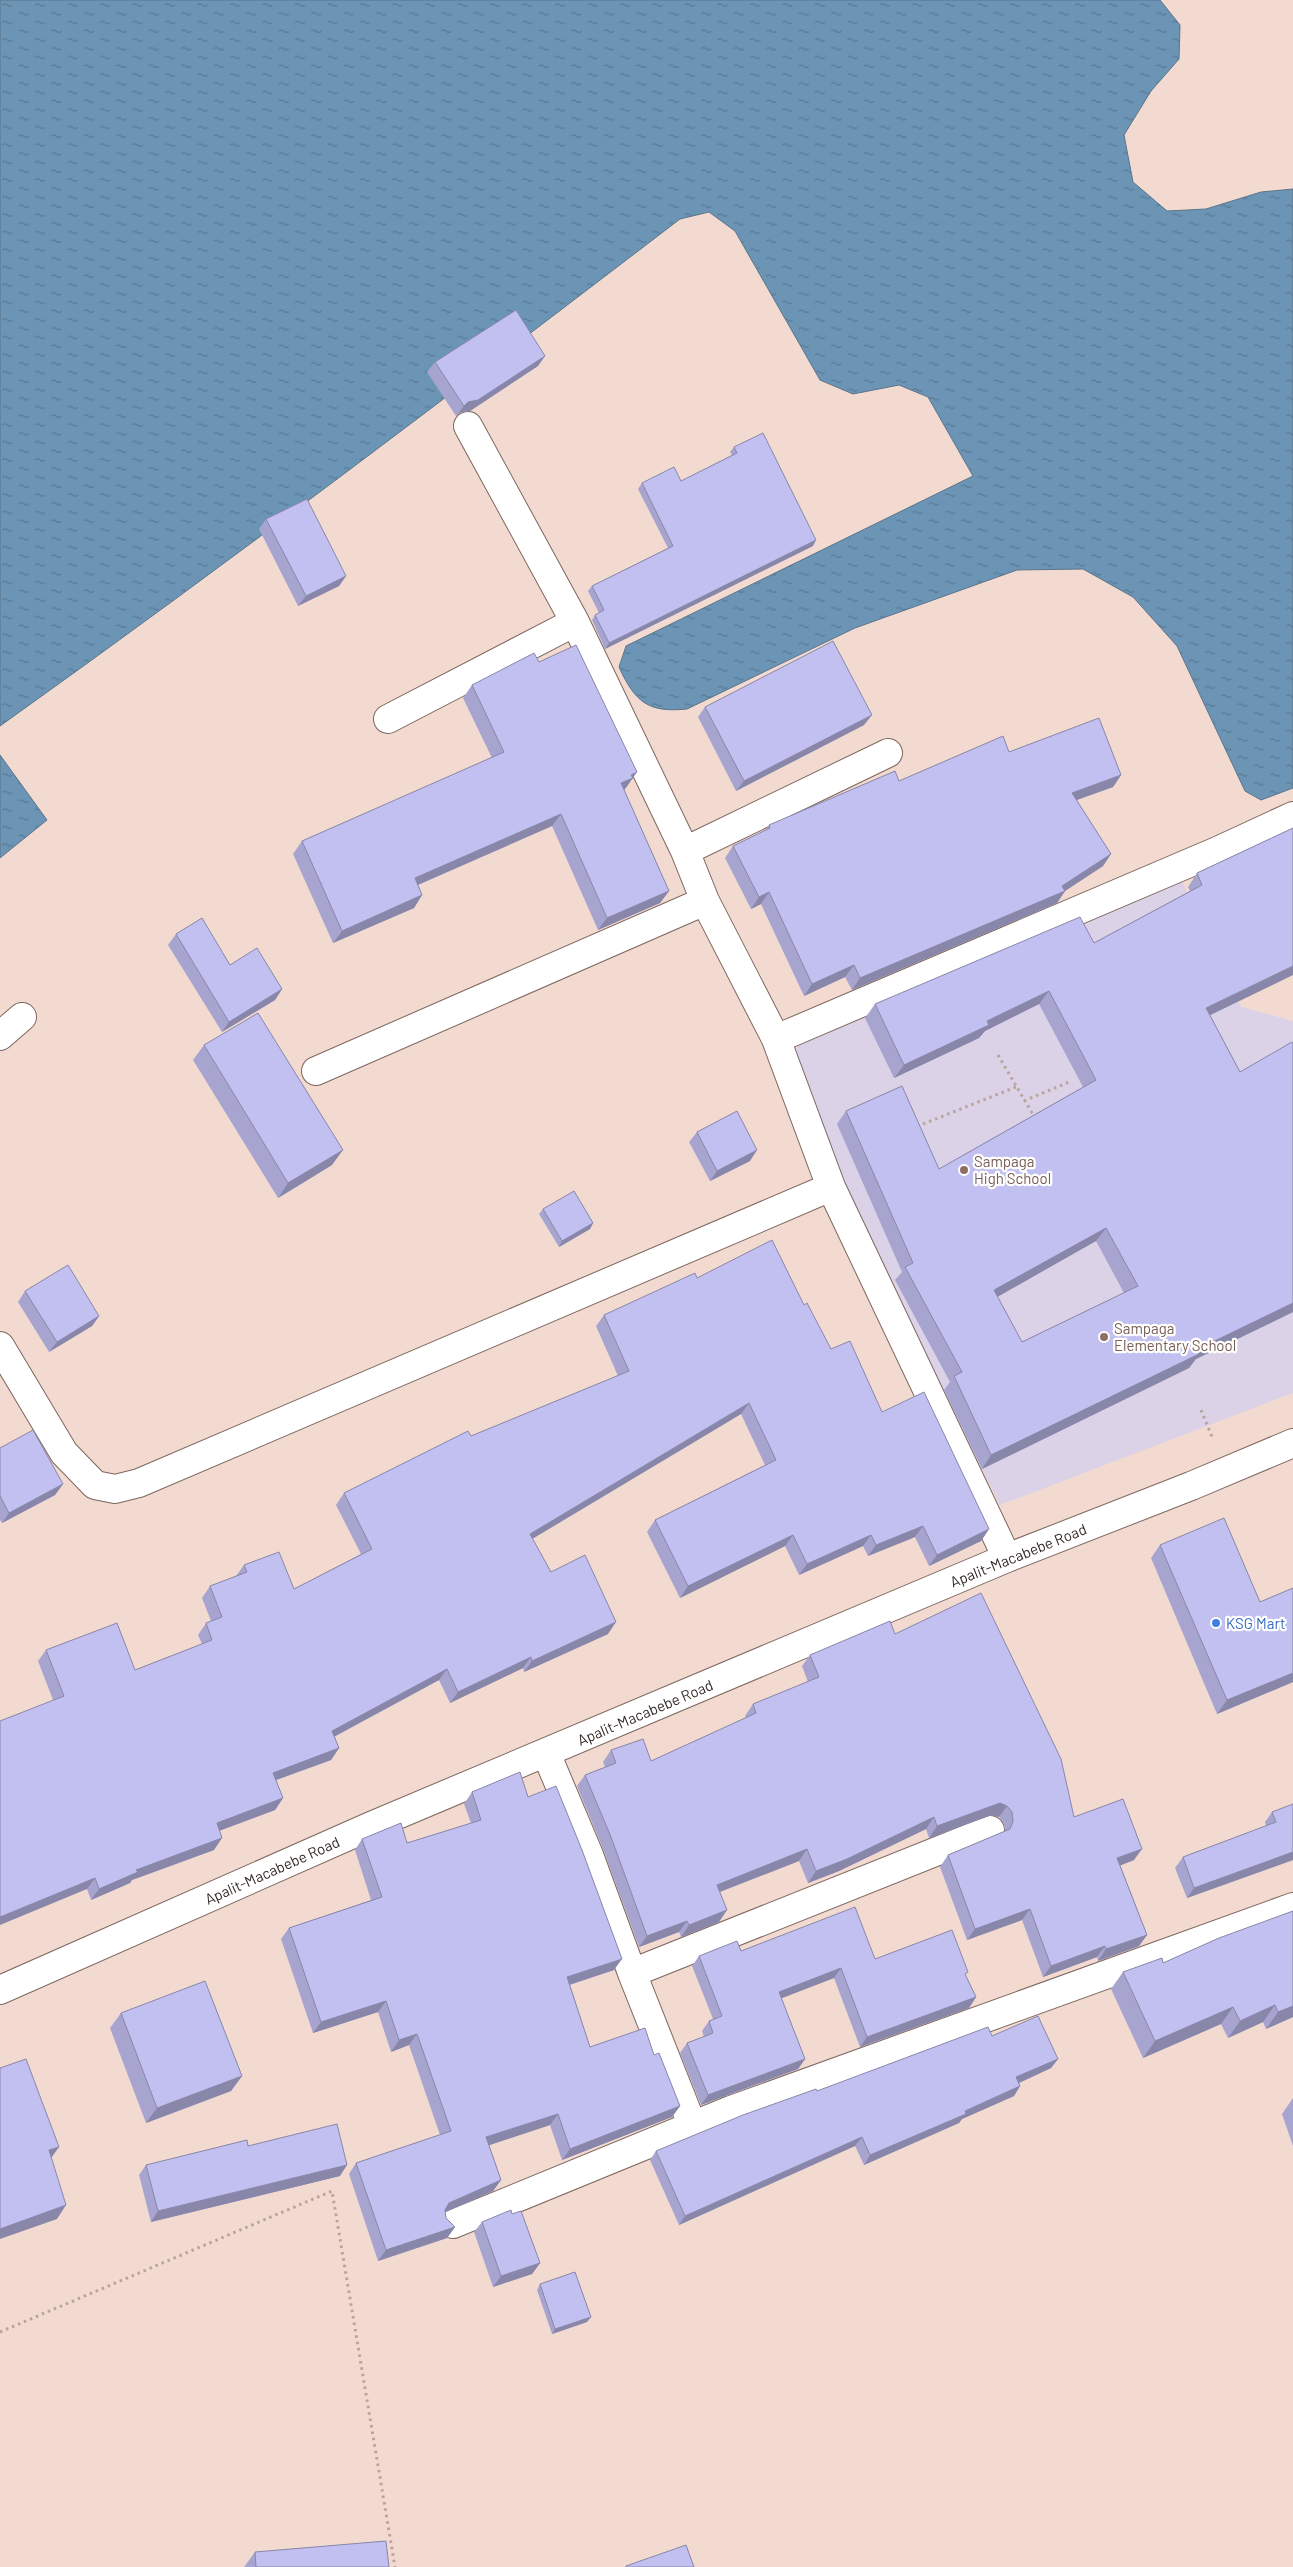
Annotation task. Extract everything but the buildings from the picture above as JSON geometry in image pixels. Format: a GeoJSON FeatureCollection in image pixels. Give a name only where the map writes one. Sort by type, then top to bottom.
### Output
{"type":"FeatureCollection","features":[{"type":"Feature","properties":{"kind":"street"},"geometry":{"type":"LineString","coordinates":[[468,426],[575,622],[685,851],[705,901],[776,1039],[831,1187],[1007,1558]]}},
{"type":"Feature","properties":{"kind":"street"},"geometry":{"type":"LineString","coordinates":[[388,719],[575,622]]}},
{"type":"Feature","properties":{"kind":"street"},"geometry":{"type":"LineString","coordinates":[[685,851],[888,753]]}},
{"type":"Feature","properties":{"kind":"street"},"geometry":{"type":"LineString","coordinates":[[776,1039],[1215,852],[1293,816]]}},
{"type":"Feature","properties":{"kind":"street"},"geometry":{"type":"LineString","coordinates":[[316,1071],[705,901]]}},
{"type":"Feature","properties":{"kind":"street"},"geometry":{"type":"LineString","coordinates":[[0,1036],[22,1016]]}},
{"type":"Feature","properties":{"kind":"street"},"geometry":{"type":"LineString","coordinates":[[0,1346],[64,1453],[95,1485],[115,1489],[139,1483],[831,1187]]}},
{"type":"Feature","properties":{"kind":"street","name":"Apalit-Macabebe Road"},"geometry":{"type":"LineString","coordinates":[[0,1990],[371,1826],[1007,1558],[1192,1486],[1293,1443]]}},
{"type":"Feature","properties":{"kind":"street"},"geometry":{"type":"LineString","coordinates":[[546,1753],[589,1855],[693,2128]]}},
{"type":"Feature","properties":{"kind":"street"},"geometry":{"type":"LineString","coordinates":[[632,1972],[990,1830]]}},
{"type":"Feature","properties":{"kind":"street"},"geometry":{"type":"LineString","coordinates":[[453,2224],[693,2128],[731,2110],[1293,1907]]}},
{"type":"Feature","properties":{"kind":"path"},"geometry":{"type":"LineString","coordinates":[[998,1055],[1036,1120]]}},
{"type":"Feature","properties":{"kind":"path"},"geometry":{"type":"LineString","coordinates":[[1024,1101],[1069,1082]]}},
{"type":"Feature","properties":{"kind":"path"},"geometry":{"type":"LineString","coordinates":[[923,1124],[1016,1087]]}},
{"type":"Feature","properties":{"kind":"path"},"geometry":{"type":"LineString","coordinates":[[0,2332],[332,2191],[395,2567]]}},
{"type":"Feature","properties":{"kind":"shaded area"},"geometry":{"type":"Polygon","coordinates":[[[1180,877],[1241,1007],[1293,1021],[1293,1393],[1000,1505],[886,1280],[784,1045],[1180,877]]]}},
{"type":"Feature","properties":{"kind":"water"},"geometry":{"type":"Polygon","coordinates":[[[0,0],[1160,0],[1180,25],[1179,59],[1151,91],[1124,135],[1133,182],[1167,211],[1206,209],[1261,192],[1293,189],[1293,788],[1261,800],[1245,791],[1177,646],[1133,597],[1083,569],[1017,570],[855,628],[687,709],[674,710],[653,707],[637,697],[619,667],[626,646],[973,476],[928,397],[899,385],[853,394],[820,380],[735,231],[709,212],[680,219],[257,539],[0,726],[0,0]]]}},
{"type":"Feature","properties":{"kind":"water"},"geometry":{"type":"Polygon","coordinates":[[[0,755],[47,820],[0,858],[0,755]]]}},
{"type":"Feature","properties":{"kind":"place","name":"Sampaga High School"},"geometry":{"type":"Point","coordinates":[964,1170]}},
{"type":"Feature","properties":{"kind":"place","name":"Sampaga Elementary School"},"geometry":{"type":"Point","coordinates":[1104,1337]}},
{"type":"Feature","properties":{"kind":"place","name":"KSG Mart"},"geometry":{"type":"Point","coordinates":[1216,1623]}}]}
